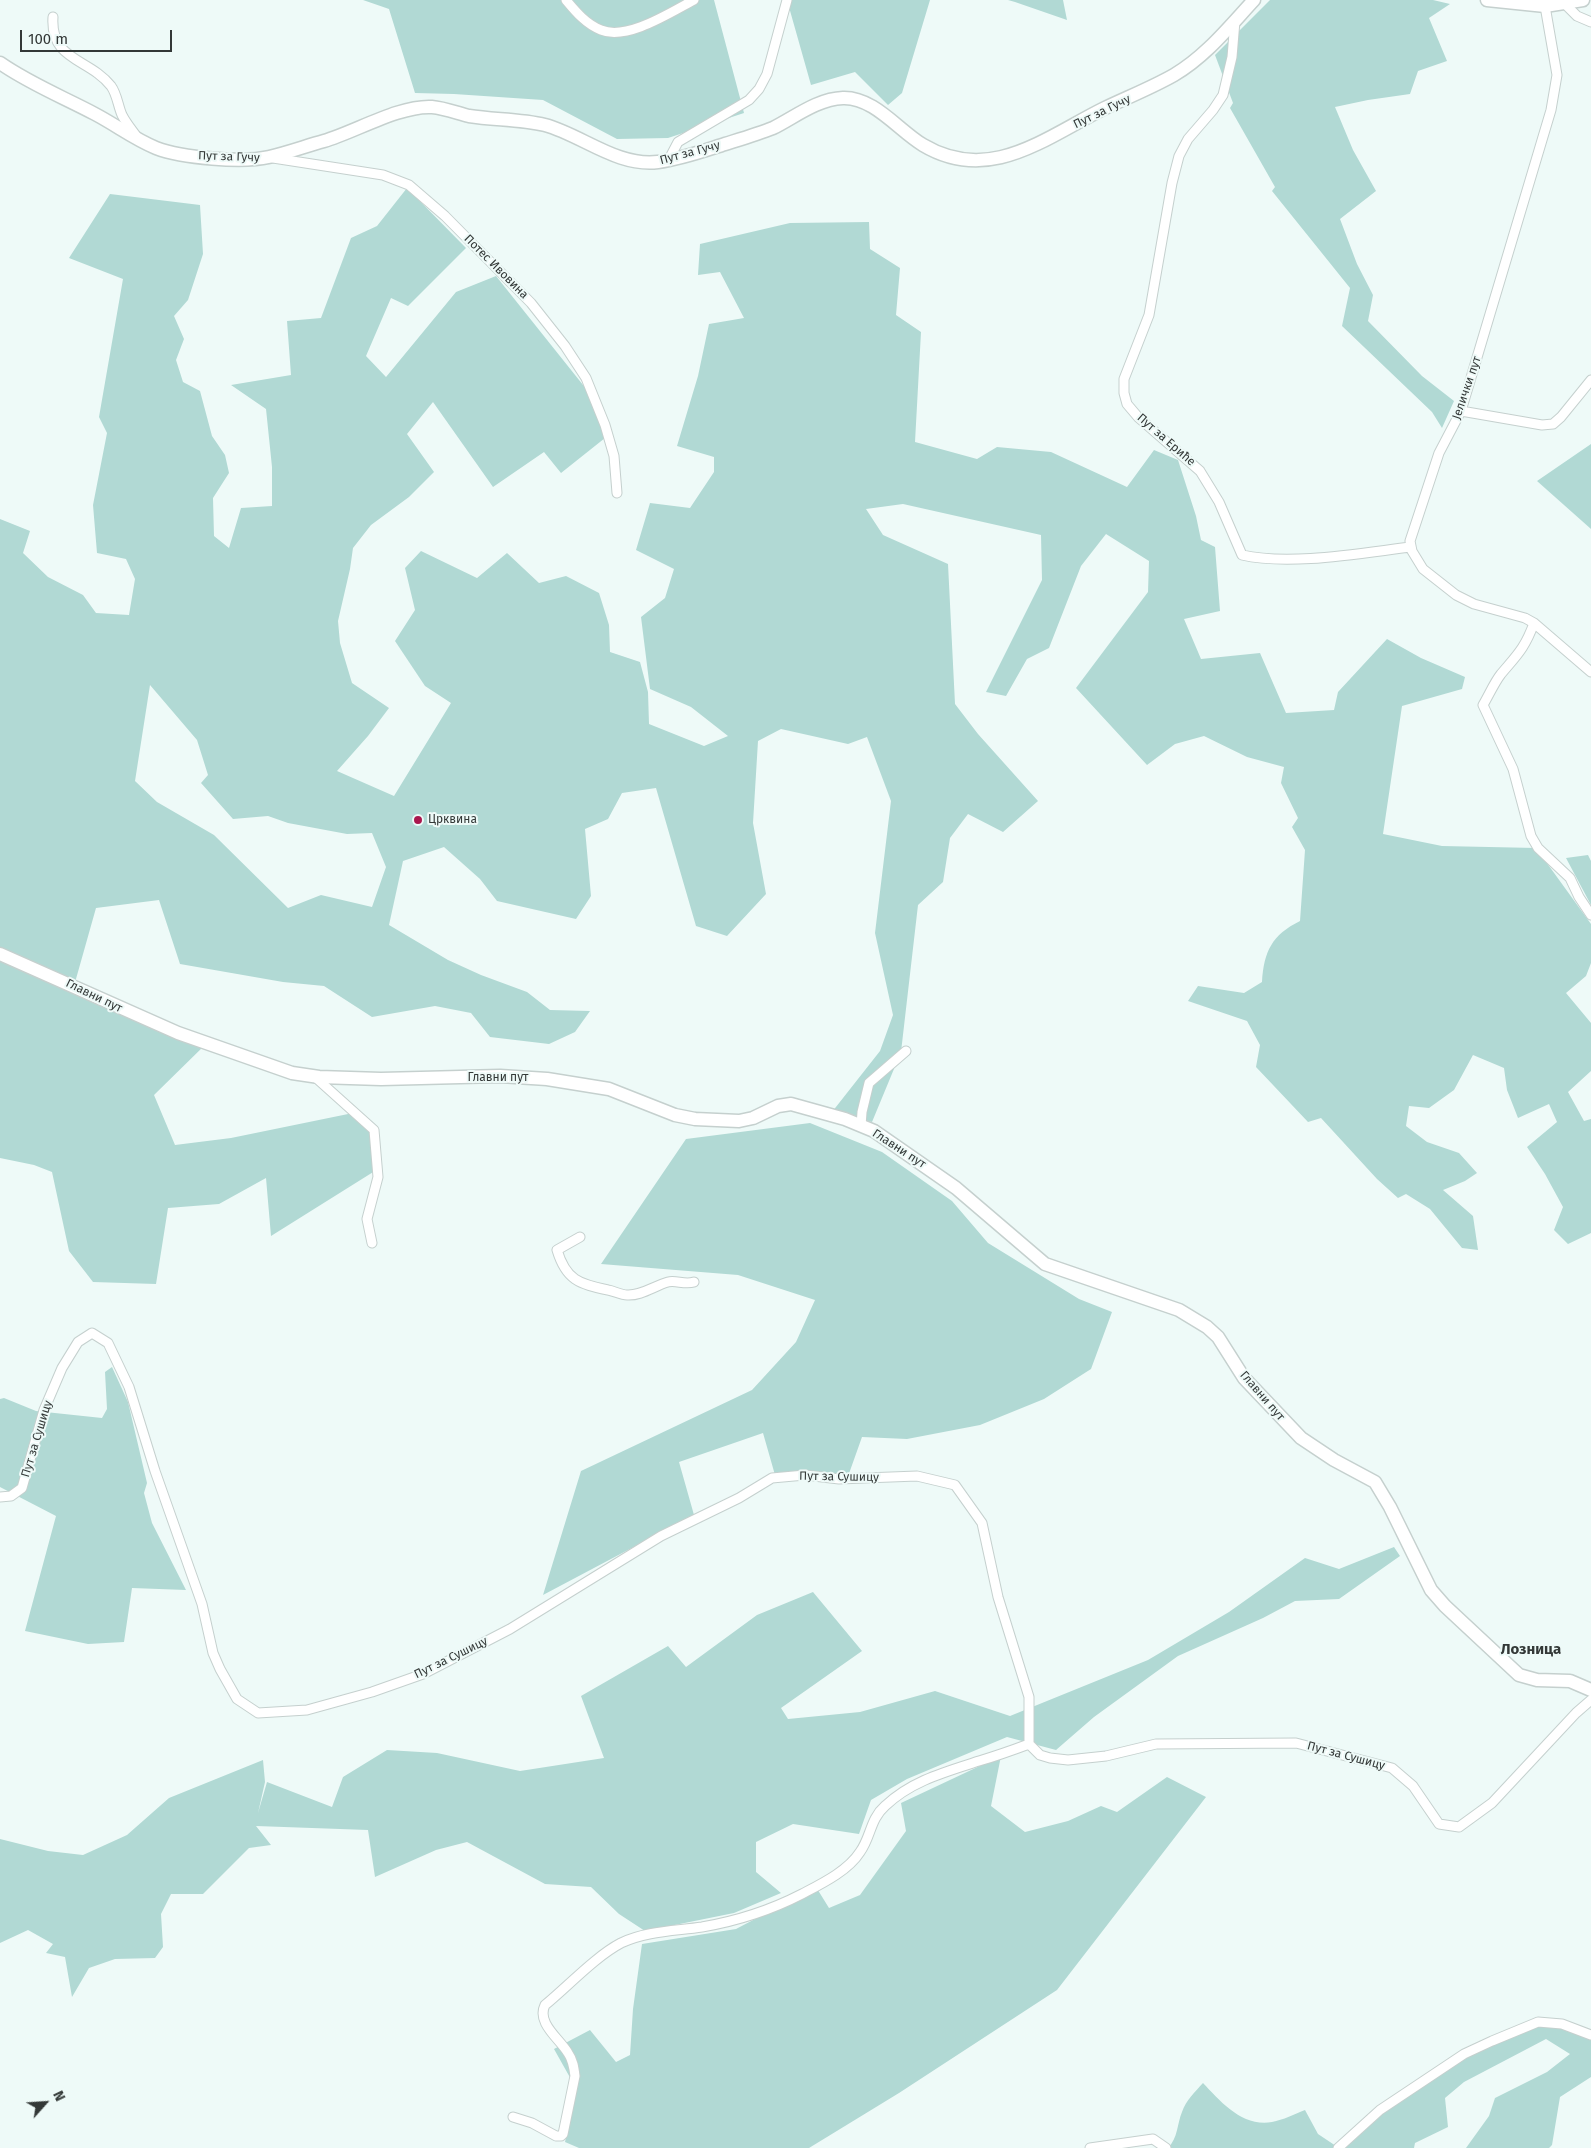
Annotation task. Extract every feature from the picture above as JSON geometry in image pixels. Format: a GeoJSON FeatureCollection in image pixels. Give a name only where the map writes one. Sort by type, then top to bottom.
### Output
{"type":"FeatureCollection","features":[{"type":"Feature","properties":{"kind":"street"},"geometry":{"type":"LineString","coordinates":[[566,0],[583,19],[602,31],[637,30],[694,0]]}},
{"type":"Feature","properties":{"kind":"street"},"geometry":{"type":"LineString","coordinates":[[668,161],[678,142],[749,100],[759,89],[767,74],[786,0]]}},
{"type":"Feature","properties":{"kind":"street","name":"Пут за Гучу"},"geometry":{"type":"LineString","coordinates":[[0,63],[30,82],[96,115],[138,140],[159,149],[182,154],[246,159],[268,158],[300,146],[327,140],[404,111],[432,107],[471,116],[524,121],[545,126],[566,132],[622,158],[638,162],[668,161],[756,134],[826,102],[843,98],[859,100],[874,108],[915,140],[946,156],[968,161],[990,160],[1022,151],[1106,108],[1143,92],[1191,65],[1254,0]]}},
{"type":"Feature","properties":{"kind":"street"},"geometry":{"type":"LineString","coordinates":[[1487,0],[1545,6],[1583,0]]}},
{"type":"Feature","properties":{"kind":"street"},"geometry":{"type":"LineString","coordinates":[[1564,3],[1577,16],[1591,22]]}},
{"type":"Feature","properties":{"kind":"street","name":"Јелички пут"},"geometry":{"type":"LineString","coordinates":[[1411,547],[1410,541],[1416,517],[1439,452],[1461,411],[1550,110],[1557,75],[1545,6]]}},
{"type":"Feature","properties":{"kind":"street"},"geometry":{"type":"LineString","coordinates":[[53,17],[52,30],[63,52],[98,73],[112,88],[123,116],[138,140]]}},
{"type":"Feature","properties":{"kind":"street","name":"Пут за Ериће"},"geometry":{"type":"LineString","coordinates":[[1235,21],[1232,57],[1223,94],[1188,139],[1179,156],[1172,182],[1149,315],[1124,379],[1124,393],[1127,404],[1138,417],[1200,471],[1219,502],[1242,555],[1262,560],[1333,556],[1411,547]]}},
{"type":"Feature","properties":{"kind":"street","name":"Потес Ивовина"},"geometry":{"type":"LineString","coordinates":[[268,158],[383,175],[398,179],[409,185],[445,216],[531,303],[586,378],[606,425],[614,456],[617,493]]}},
{"type":"Feature","properties":{"kind":"street"},"geometry":{"type":"LineString","coordinates":[[1461,411],[1542,425],[1553,424],[1561,418],[1591,380]]}},
{"type":"Feature","properties":{"kind":"street"},"geometry":{"type":"LineString","coordinates":[[1411,547],[1415,558],[1423,569],[1456,594],[1474,604],[1525,618],[1534,623],[1591,672]]}},
{"type":"Feature","properties":{"kind":"street"},"geometry":{"type":"LineString","coordinates":[[1534,623],[1527,642],[1500,676],[1483,705],[1513,769],[1531,836],[1538,848],[1570,878],[1579,897],[1591,915]]}},
{"type":"Feature","properties":{"kind":"street","name":"Главни пут"},"geometry":{"type":"LineString","coordinates":[[0,954],[192,1039],[278,1069],[315,1077],[420,1080],[520,1076],[572,1082],[609,1089],[675,1114],[695,1119],[739,1121],[753,1118],[778,1106],[791,1104],[845,1119],[861,1126],[899,1147],[956,1188],[1045,1264],[1179,1310],[1207,1326],[1218,1337],[1244,1378],[1301,1438],[1334,1460],[1375,1482],[1386,1499],[1431,1590],[1445,1606],[1519,1675],[1537,1680],[1570,1681],[1591,1690]]}},
{"type":"Feature","properties":{"kind":"street"},"geometry":{"type":"LineString","coordinates":[[861,1126],[862,1112],[869,1083],[906,1051]]}},
{"type":"Feature","properties":{"kind":"street"},"geometry":{"type":"LineString","coordinates":[[315,1077],[374,1130],[378,1177],[367,1219],[372,1243]]}},
{"type":"Feature","properties":{"kind":"street"},"geometry":{"type":"LineString","coordinates":[[580,1236],[557,1250],[562,1267],[574,1280],[627,1295],[645,1292],[669,1282],[688,1284],[694,1282]]}},
{"type":"Feature","properties":{"kind":"street","name":"Пут за Сушицу"},"geometry":{"type":"LineString","coordinates":[[0,1497],[11,1496],[22,1488],[44,1410],[62,1368],[78,1342],[92,1333],[108,1343],[130,1387],[155,1471],[202,1604],[213,1653],[228,1685],[237,1699],[258,1713],[307,1710],[372,1692],[423,1674],[510,1629],[661,1536],[739,1498],[772,1478],[805,1475],[839,1480],[917,1476],[955,1485],[982,1523],[998,1597],[1029,1697],[1029,1744],[1040,1755],[1050,1758],[1068,1760],[1106,1756],[1156,1744],[1296,1742],[1392,1768],[1413,1786],[1439,1824],[1459,1827],[1492,1803],[1576,1712],[1591,1700]]}},
{"type":"Feature","properties":{"kind":"street"},"geometry":{"type":"LineString","coordinates":[[513,2117],[532,2123],[556,2136],[563,2134],[575,2076],[574,2069],[567,2051],[544,2022],[543,2009],[544,2005],[607,1952],[636,1937],[724,1922],[766,1910],[802,1894],[856,1858],[864,1846],[875,1817],[902,1792],[930,1777],[1029,1744]]}},
{"type":"Feature","properties":{"kind":"street"},"geometry":{"type":"LineString","coordinates":[[1338,2148],[1380,2110],[1464,2054],[1492,2041],[1538,2022],[1562,2024],[1591,2035]]}},
{"type":"Feature","properties":{"kind":"street"},"geometry":{"type":"LineString","coordinates":[[1090,2148],[1153,2138],[1166,2148]]}},
{"type":"Feature","properties":{"kind":"shaded area"},"geometry":{"type":"Polygon","coordinates":[[[363,0],[714,0],[744,113],[668,138],[617,139],[543,100],[415,93],[389,9],[363,0]]]}},
{"type":"Feature","properties":{"kind":"shaded area"},"geometry":{"type":"Polygon","coordinates":[[[787,0],[930,0],[902,93],[888,105],[855,72],[811,85],[787,0]]]}},
{"type":"Feature","properties":{"kind":"shaded area"},"geometry":{"type":"Polygon","coordinates":[[[1008,0],[1063,0],[1067,20],[1015,2],[1008,0]]]}},
{"type":"Feature","properties":{"kind":"shaded area"},"geometry":{"type":"Polygon","coordinates":[[[1270,0],[1433,0],[1450,4],[1429,18],[1447,61],[1418,71],[1410,94],[1335,107],[1353,150],[1376,191],[1340,219],[1357,264],[1373,295],[1368,321],[1422,376],[1454,401],[1442,428],[1432,412],[1342,326],[1350,288],[1272,191],[1275,187],[1230,108],[1233,103],[1215,55],[1270,0]]]}},
{"type":"Feature","properties":{"kind":"shaded area"},"geometry":{"type":"Polygon","coordinates":[[[407,188],[466,248],[408,306],[391,298],[366,356],[386,377],[456,292],[496,276],[587,390],[605,438],[561,473],[544,452],[493,487],[433,402],[407,434],[434,472],[409,497],[371,525],[353,548],[338,621],[340,643],[352,683],[389,708],[368,736],[337,771],[394,796],[451,703],[425,686],[395,641],[415,610],[405,568],[421,551],[477,578],[507,553],[539,583],[566,576],[599,593],[609,625],[610,652],[640,662],[648,692],[649,724],[704,746],[728,736],[691,707],[650,689],[641,617],[665,598],[674,569],[636,550],[650,503],[690,508],[714,472],[714,457],[677,446],[698,376],[709,324],[744,318],[720,272],[698,275],[700,244],[790,223],[869,222],[870,249],[900,268],[896,315],[921,332],[915,442],[977,459],[997,447],[1051,452],[1127,487],[1154,450],[1178,460],[1196,516],[1201,540],[1215,547],[1220,611],[1184,619],[1201,659],[1260,653],[1286,713],[1334,710],[1338,692],[1387,639],[1421,658],[1465,677],[1462,689],[1402,706],[1383,834],[1442,846],[1536,848],[1591,924],[1591,963],[1586,976],[1566,993],[1591,1023],[1591,1071],[1568,1092],[1584,1121],[1591,1119],[1591,1233],[1568,1244],[1554,1230],[1563,1207],[1545,1174],[1527,1147],[1557,1122],[1549,1104],[1518,1118],[1507,1090],[1504,1068],[1473,1055],[1454,1090],[1429,1108],[1409,1106],[1406,1126],[1427,1142],[1459,1153],[1477,1173],[1465,1181],[1443,1190],[1473,1216],[1478,1250],[1462,1248],[1430,1209],[1406,1194],[1398,1198],[1377,1179],[1321,1118],[1308,1122],[1256,1067],[1260,1045],[1247,1021],[1188,1001],[1198,986],[1244,993],[1262,982],[1265,961],[1271,945],[1290,926],[1300,921],[1305,850],[1292,827],[1298,818],[1281,783],[1284,767],[1247,757],[1204,736],[1175,744],[1147,765],[1076,688],[1148,592],[1149,561],[1106,534],[1081,566],[1049,648],[1027,659],[1006,696],[986,692],[1042,580],[1041,535],[903,504],[866,509],[883,535],[948,564],[955,704],[978,734],[1038,801],[1003,832],[968,814],[950,838],[943,882],[918,905],[901,1052],[872,1122],[832,1112],[880,1051],[893,1015],[875,933],[891,801],[867,737],[848,744],[781,729],[758,741],[753,823],[766,894],[727,936],[696,926],[656,788],[622,793],[608,819],[585,829],[591,896],[576,919],[497,901],[480,879],[444,847],[403,861],[389,925],[448,960],[481,975],[527,992],[550,1010],[590,1011],[575,1032],[549,1044],[490,1037],[471,1013],[435,1006],[372,1017],[324,986],[283,982],[180,964],[159,900],[96,908],[74,986],[206,1044],[154,1095],[175,1145],[231,1138],[353,1113],[374,1130],[378,1169],[271,1236],[266,1178],[219,1204],[168,1208],[156,1284],[93,1282],[69,1251],[52,1172],[34,1165],[0,1158],[0,519],[30,531],[23,553],[48,577],[83,595],[96,613],[129,615],[135,579],[126,559],[97,553],[93,505],[107,433],[99,417],[123,279],[69,258],[110,194],[200,205],[203,254],[188,300],[174,316],[184,339],[176,360],[183,382],[200,391],[212,436],[225,455],[229,473],[213,498],[214,536],[229,548],[241,508],[272,506],[272,467],[266,409],[231,385],[291,375],[287,321],[321,318],[351,238],[377,226],[407,188]],[[150,685],[135,781],[157,802],[214,835],[288,908],[321,895],[372,907],[386,867],[372,833],[347,834],[288,823],[268,816],[233,819],[201,783],[208,775],[197,740],[150,685]]]}},
{"type":"Feature","properties":{"kind":"shaded area"},"geometry":{"type":"Polygon","coordinates":[[[1591,444],[1591,529],[1537,481],[1591,444]]]}},
{"type":"Feature","properties":{"kind":"shaded area"},"geometry":{"type":"Polygon","coordinates":[[[1588,855],[1591,861],[1591,905],[1566,858],[1588,855]]]}},
{"type":"Feature","properties":{"kind":"shaded area"},"geometry":{"type":"Polygon","coordinates":[[[810,1123],[882,1152],[952,1201],[988,1243],[1079,1299],[1112,1312],[1091,1369],[1044,1399],[980,1425],[907,1439],[862,1437],[846,1482],[775,1475],[763,1433],[679,1462],[694,1515],[543,1595],[581,1471],[752,1390],[796,1342],[815,1300],[738,1275],[601,1264],[686,1139],[810,1123]]]}},
{"type":"Feature","properties":{"kind":"shaded area"},"geometry":{"type":"Polygon","coordinates":[[[112,1367],[128,1402],[147,1483],[144,1493],[152,1523],[186,1590],[132,1588],[124,1642],[88,1644],[25,1631],[56,1516],[0,1487],[0,1399],[4,1398],[36,1411],[102,1418],[107,1409],[105,1372],[112,1367]]]}},
{"type":"Feature","properties":{"kind":"shaded area"},"geometry":{"type":"Polygon","coordinates":[[[1394,1547],[1400,1556],[1339,1599],[1295,1601],[1263,1618],[1178,1656],[1094,1717],[1056,1750],[1007,1737],[907,1779],[871,1800],[859,1834],[793,1824],[756,1842],[756,1872],[781,1893],[734,1913],[645,1931],[619,1914],[591,1887],[545,1884],[467,1842],[436,1850],[375,1877],[368,1830],[256,1826],[271,1845],[249,1848],[203,1894],[171,1894],[161,1914],[163,1947],[155,1958],[115,1959],[89,1968],[72,1997],[65,1957],[46,1953],[53,1944],[28,1930],[0,1943],[0,1839],[48,1851],[83,1855],[127,1835],[169,1798],[263,1760],[265,1782],[258,1813],[267,1782],[332,1807],[343,1777],[387,1750],[437,1753],[520,1771],[604,1758],[581,1696],[668,1646],[686,1667],[757,1615],[813,1592],[862,1651],[781,1708],[788,1719],[860,1712],[935,1691],[1010,1716],[1148,1660],[1229,1612],[1305,1558],[1339,1569],[1394,1547]]]}},
{"type":"Feature","properties":{"kind":"shaded area"},"geometry":{"type":"Polygon","coordinates":[[[1001,1756],[991,1806],[1025,1832],[1068,1821],[1101,1806],[1117,1812],[1167,1777],[1206,1797],[1057,1990],[899,2093],[809,2148],[579,2148],[565,2142],[577,2090],[554,2049],[590,2030],[616,2062],[630,2055],[633,2009],[642,1944],[736,1929],[816,1887],[829,1908],[860,1895],[906,1831],[901,1803],[1001,1756]]]}},
{"type":"Feature","properties":{"kind":"shaded area"},"geometry":{"type":"Polygon","coordinates":[[[1538,2022],[1591,2035],[1591,2077],[1560,2097],[1552,2145],[1549,2148],[1466,2148],[1489,2116],[1495,2098],[1547,2072],[1570,2054],[1546,2039],[1464,2082],[1445,2098],[1448,2127],[1415,2143],[1414,2148],[1339,2148],[1438,2070],[1538,2022]]]}},
{"type":"Feature","properties":{"kind":"shaded area"},"geometry":{"type":"Polygon","coordinates":[[[1203,2083],[1233,2112],[1251,2121],[1261,2123],[1272,2122],[1305,2110],[1318,2134],[1339,2148],[1168,2148],[1176,2135],[1180,2117],[1186,2104],[1203,2083]]]}},
{"type":"Feature","properties":{"kind":"place","name":"Црквина"},"geometry":{"type":"Point","coordinates":[418,820]}},
{"type":"Feature","properties":{"kind":"district","name":"Лозница"},"geometry":{"type":"Point","coordinates":[1531,1650]}}]}
